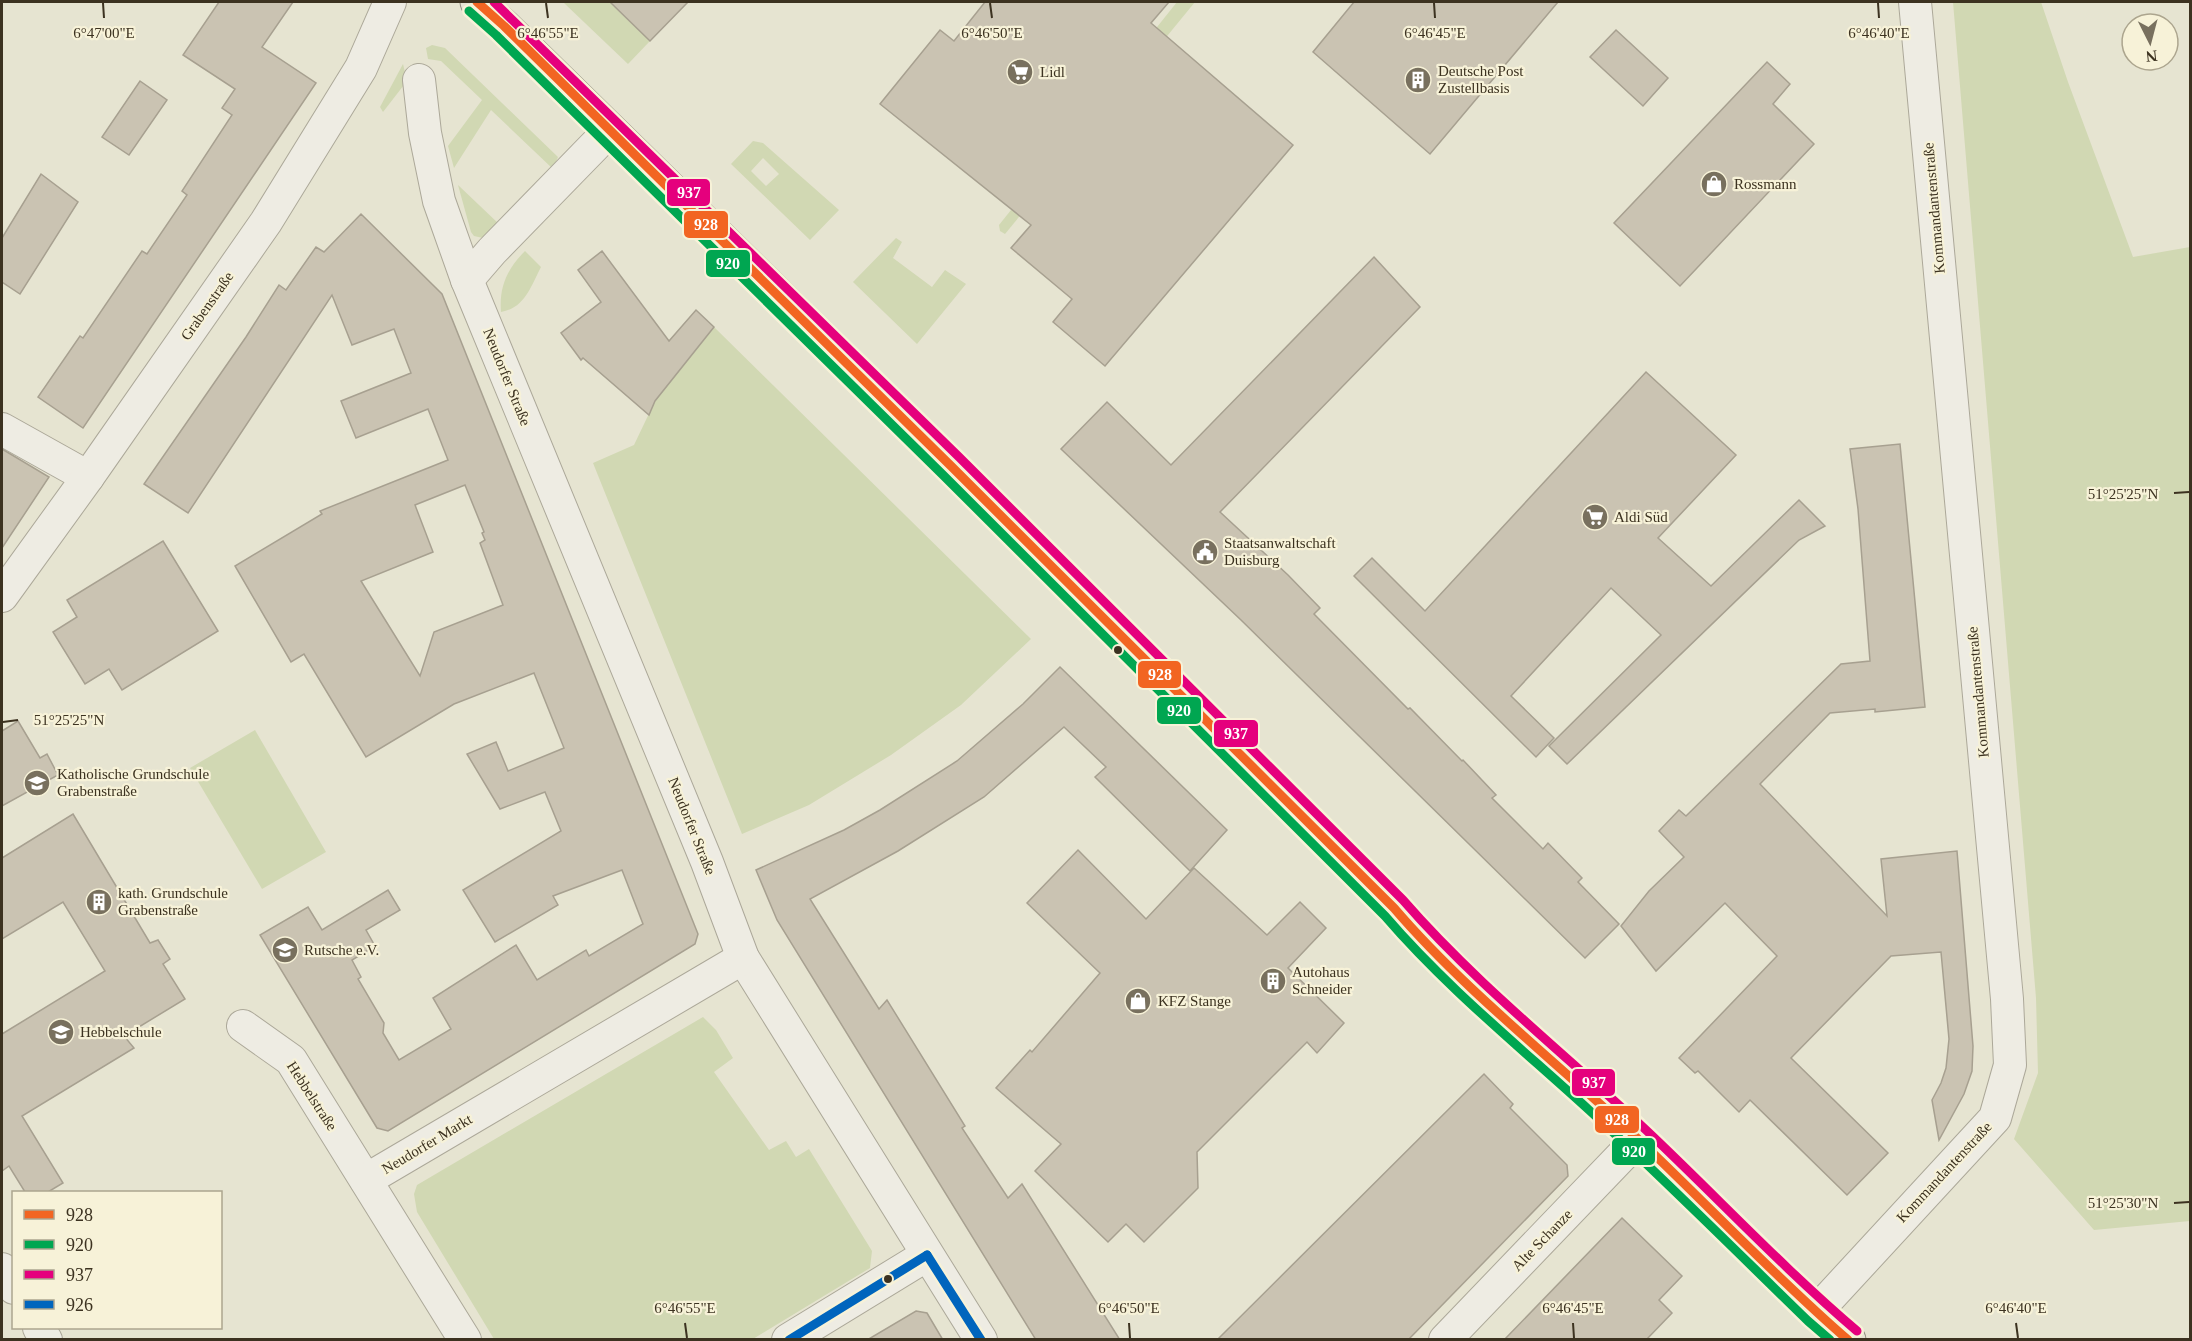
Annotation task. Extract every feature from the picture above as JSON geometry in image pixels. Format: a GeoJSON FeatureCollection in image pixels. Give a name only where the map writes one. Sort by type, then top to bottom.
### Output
{"type":"FeatureCollection","features":[{"type":"Feature","properties":{"kind":"main road"},"geometry":{"type":"LineString","coordinates":[[477,2],[610,130],[1184,696],[1394,908],[1412,929],[1491,1006],[1638,1139],[1816,1312],[1849,1340]]}},
{"type":"Feature","properties":{"kind":"street","name":"Grabenstraße"},"geometry":{"type":"LineString","coordinates":[[2,596],[266,222],[361,68],[390,2]]}},
{"type":"Feature","properties":{"kind":"street","name":"Kommandantenstraße"},"geometry":{"type":"LineString","coordinates":[[1816,1312],[1995,1118],[2010,1065],[2006,987],[1915,2]]}},
{"type":"Feature","properties":{"kind":"street","name":"Neudorfer Straße"},"geometry":{"type":"LineString","coordinates":[[418,80],[425,133],[439,201],[467,280],[702,851],[743,958],[981,1340]]}},
{"type":"Feature","properties":{"kind":"street"},"geometry":{"type":"LineString","coordinates":[[467,280],[492,250],[610,130]]}},
{"type":"Feature","properties":{"kind":"street"},"geometry":{"type":"LineString","coordinates":[[2,429],[88,477]]}},
{"type":"Feature","properties":{"kind":"street","name":"Neudorfer Markt"},"geometry":{"type":"LineString","coordinates":[[465,1340],[366,1180],[743,958]]}},
{"type":"Feature","properties":{"kind":"street","name":"Hebbelstraße"},"geometry":{"type":"LineString","coordinates":[[243,1026],[291,1060],[366,1180]]}},
{"type":"Feature","properties":{"kind":"street","name":"Alte Schanze"},"geometry":{"type":"LineString","coordinates":[[1445,1340],[1638,1139]]}},
{"type":"Feature","properties":{"kind":"street"},"geometry":{"type":"LineString","coordinates":[[788,1340],[927,1255]]}},
{"type":"Feature","properties":{"kind":"street"},"geometry":{"type":"LineString","coordinates":[[2,1269],[12,1285]]}},
{"type":"Feature","properties":{"kind":"green space"},"geometry":{"type":"Polygon","coordinates":[[[565,2],[610,2],[650,41],[628,64],[565,2]]]}},
{"type":"Feature","properties":{"kind":"green space"},"geometry":{"type":"Polygon","coordinates":[[[1177,2],[1195,2],[1005,234],[1000,231],[999,225],[1177,2]]]}},
{"type":"Feature","properties":{"kind":"green space"},"geometry":{"type":"Polygon","coordinates":[[[1953,2],[2041,2],[2133,257],[2190,247],[2190,1221],[2094,1230],[2014,1139],[2038,1073],[2036,998],[1953,2]]]}},
{"type":"Feature","properties":{"kind":"green space"},"geometry":{"type":"Polygon","coordinates":[[[432,45],[445,48],[558,157],[553,169],[491,110],[454,168],[448,146],[482,100],[441,61],[428,59],[426,48],[432,45]]]}},
{"type":"Feature","properties":{"kind":"green space"},"geometry":{"type":"Polygon","coordinates":[[[403,64],[407,81],[383,112],[380,107],[403,64]]]}},
{"type":"Feature","properties":{"kind":"green space"},"geometry":{"type":"Polygon","coordinates":[[[753,141],[763,143],[839,210],[810,240],[731,164],[753,141]],[[763,158],[751,171],[766,186],[779,174],[763,158]]]}},
{"type":"Feature","properties":{"kind":"green space"},"geometry":{"type":"Polygon","coordinates":[[[458,185],[500,225],[483,238],[474,236],[471,232],[458,185]]]}},
{"type":"Feature","properties":{"kind":"green space"},"geometry":{"type":"Polygon","coordinates":[[[896,238],[902,242],[893,258],[932,287],[945,270],[966,284],[917,344],[853,282],[896,238]]]}},
{"type":"Feature","properties":{"kind":"green space"},"geometry":{"type":"Polygon","coordinates":[[[525,251],[541,267],[522,301],[509,310],[501,312],[503,286],[513,265],[525,251]]]}},
{"type":"Feature","properties":{"kind":"green space"},"geometry":{"type":"Polygon","coordinates":[[[714,327],[1031,639],[961,705],[891,755],[809,805],[742,834],[593,463],[634,445],[655,401],[714,327]]]}},
{"type":"Feature","properties":{"kind":"green space"},"geometry":{"type":"Polygon","coordinates":[[[255,730],[326,852],[262,889],[190,768],[255,730]]]}},
{"type":"Feature","properties":{"kind":"green space"},"geometry":{"type":"Polygon","coordinates":[[[703,1017],[716,1030],[733,1058],[714,1072],[769,1150],[786,1141],[796,1157],[809,1149],[872,1251],[870,1268],[753,1339],[494,1339],[417,1212],[414,1194],[417,1185],[703,1017]]]}},
{"type":"Feature","properties":{"kind":"building"},"geometry":{"type":"Polygon","coordinates":[[[219,2],[293,2],[262,47],[316,83],[83,428],[38,397],[80,336],[83,338],[142,251],[147,254],[187,195],[182,191],[232,115],[222,108],[235,89],[183,55],[219,2]]]}},
{"type":"Feature","properties":{"kind":"building"},"geometry":{"type":"Polygon","coordinates":[[[610,2],[688,2],[650,41],[610,2]]]}},
{"type":"Feature","properties":{"kind":"building"},"geometry":{"type":"Polygon","coordinates":[[[985,2],[1169,2],[1151,23],[1293,145],[1105,366],[1053,322],[1072,299],[1011,248],[1031,225],[880,104],[940,30],[954,41],[985,2]]]}},
{"type":"Feature","properties":{"kind":"building","name":"Deutsche Post Zustellbasis"},"geometry":{"type":"Polygon","coordinates":[[[1354,2],[1558,2],[1430,154],[1313,52],[1354,2]]]}},
{"type":"Feature","properties":{"kind":"building"},"geometry":{"type":"Polygon","coordinates":[[[1616,30],[1668,78],[1643,106],[1590,57],[1616,30]]]}},
{"type":"Feature","properties":{"kind":"building","name":"Rossmann"},"geometry":{"type":"Polygon","coordinates":[[[1767,62],[1790,84],[1773,104],[1814,144],[1680,286],[1614,223],[1767,62]]]}},
{"type":"Feature","properties":{"kind":"building"},"geometry":{"type":"Polygon","coordinates":[[[140,81],[167,100],[129,155],[102,137],[140,81]]]}},
{"type":"Feature","properties":{"kind":"building"},"geometry":{"type":"Polygon","coordinates":[[[41,174],[78,202],[20,294],[2,282],[2,238],[41,174]]]}},
{"type":"Feature","properties":{"kind":"building"},"geometry":{"type":"Polygon","coordinates":[[[361,214],[442,294],[698,934],[695,944],[388,1131],[377,1128],[260,935],[308,907],[322,930],[388,890],[400,910],[366,930],[375,946],[352,960],[361,977],[358,979],[384,1023],[383,1033],[399,1060],[451,1029],[433,998],[516,945],[537,980],[586,950],[589,956],[643,924],[622,870],[553,896],[558,905],[495,942],[463,890],[561,831],[545,792],[500,809],[467,754],[496,742],[508,771],[564,748],[534,673],[454,704],[366,757],[304,654],[291,662],[235,566],[322,514],[320,511],[448,460],[428,409],[356,438],[341,401],[411,373],[394,329],[352,345],[332,295],[188,513],[144,484],[246,337],[279,285],[286,290],[316,247],[324,252],[361,214]],[[465,485],[415,505],[433,552],[361,581],[420,676],[434,632],[503,605],[480,543],[485,540],[482,533],[484,532],[465,485]]]}},
{"type":"Feature","properties":{"kind":"building"},"geometry":{"type":"Polygon","coordinates":[[[602,251],[669,341],[696,310],[714,327],[655,401],[649,415],[583,358],[581,360],[561,333],[601,302],[578,270],[602,251]]]}},
{"type":"Feature","properties":{"kind":"building"},"geometry":{"type":"Polygon","coordinates":[[[1374,257],[1420,307],[1220,512],[1320,608],[1314,614],[1408,709],[1410,708],[1463,760],[1496,795],[1492,798],[1543,849],[1548,843],[1582,878],[1578,882],[1619,924],[1585,958],[1241,620],[1061,449],[1107,402],[1171,465],[1374,257]]]}},
{"type":"Feature","properties":{"kind":"building","name":"Aldi Süd"},"geometry":{"type":"Polygon","coordinates":[[[1646,372],[1736,455],[1658,538],[1711,586],[1799,500],[1825,526],[1799,540],[1567,764],[1549,746],[1661,635],[1611,588],[1511,696],[1554,738],[1536,757],[1354,576],[1372,558],[1425,611],[1646,372]]]}},
{"type":"Feature","properties":{"kind":"building"},"geometry":{"type":"Polygon","coordinates":[[[1900,444],[1925,707],[1875,712],[1875,709],[1830,713],[1760,784],[1887,916],[1881,859],[1957,851],[1973,1046],[1972,1071],[1964,1094],[1939,1140],[1932,1100],[1946,1068],[1949,1039],[1941,952],[1891,956],[1791,1058],[1888,1153],[1847,1195],[1750,1100],[1739,1112],[1698,1071],[1695,1073],[1679,1058],[1777,956],[1725,903],[1656,971],[1621,926],[1649,891],[1684,857],[1659,831],[1679,810],[1686,816],[1841,664],[1870,661],[1858,509],[1850,449],[1900,444]]]}},
{"type":"Feature","properties":{"kind":"building"},"geometry":{"type":"Polygon","coordinates":[[[2,449],[49,477],[2,548],[2,449]]]}},
{"type":"Feature","properties":{"kind":"building"},"geometry":{"type":"Polygon","coordinates":[[[163,541],[218,631],[122,690],[109,669],[85,684],[53,632],[77,617],[67,600],[163,541]]]}},
{"type":"Feature","properties":{"kind":"building"},"geometry":{"type":"Polygon","coordinates":[[[1060,667],[1227,830],[1190,871],[1095,777],[1106,767],[1064,727],[984,797],[898,851],[810,899],[879,1009],[887,1000],[965,1126],[962,1128],[1008,1198],[1022,1184],[1120,1340],[1036,1340],[777,920],[756,870],[844,830],[957,761],[1023,704],[1060,667]]]}},
{"type":"Feature","properties":{"kind":"building"},"geometry":{"type":"Polygon","coordinates":[[[18,721],[40,758],[47,754],[58,775],[2,806],[2,731],[18,721]]]}},
{"type":"Feature","properties":{"kind":"building"},"geometry":{"type":"Polygon","coordinates":[[[73,814],[150,943],[158,940],[170,959],[163,964],[185,999],[124,1036],[134,1048],[22,1116],[63,1183],[50,1191],[24,1191],[9,1166],[2,1171],[2,1034],[105,971],[63,902],[2,939],[2,858],[73,814]]]}},
{"type":"Feature","properties":{"kind":"building"},"geometry":{"type":"Polygon","coordinates":[[[1078,850],[1146,919],[1194,868],[1267,935],[1300,902],[1326,928],[1288,968],[1344,1023],[1317,1053],[1307,1042],[1197,1152],[1198,1188],[1144,1242],[1126,1224],[1108,1242],[1035,1171],[1061,1144],[996,1088],[1030,1050],[1032,1052],[1100,973],[1027,903],[1078,850]]]}},
{"type":"Feature","properties":{"kind":"building"},"geometry":{"type":"Polygon","coordinates":[[[1484,1074],[1513,1104],[1510,1108],[1567,1165],[1568,1176],[1408,1340],[1217,1340],[1484,1074]]]}},
{"type":"Feature","properties":{"kind":"building"},"geometry":{"type":"Polygon","coordinates":[[[1622,1218],[1682,1276],[1659,1300],[1672,1313],[1646,1340],[1504,1340],[1622,1218]]]}},
{"type":"Feature","properties":{"kind":"building"},"geometry":{"type":"Polygon","coordinates":[[[916,1311],[927,1313],[943,1340],[867,1340],[916,1311]]]}},
{"type":"Feature","properties":{"kind":"transit line","name":"928"},"geometry":{"type":"LineString","coordinates":[[477,2],[951,466],[1394,908],[1451,969],[1638,1139],[1794,1291],[1848,1340]]}},
{"type":"Feature","properties":{"kind":"transit line","name":"937"},"geometry":{"type":"LineString","coordinates":[[494,2],[959,457],[1403,900],[1460,961],[1646,1130],[1776,1257],[1857,1331]]}},
{"type":"Feature","properties":{"kind":"transit line","name":"920"},"geometry":{"type":"LineString","coordinates":[[469,11],[942,474],[1385,916],[1433,967],[1617,1136],[1830,1340]]}},
{"type":"Feature","properties":{"kind":"transit line","name":"926"},"geometry":{"type":"LineString","coordinates":[[927,1255],[981,1340]]}},
{"type":"Feature","properties":{"kind":"transit line","name":"926"},"geometry":{"type":"LineString","coordinates":[[789,1340],[927,1255]]}},
{"type":"Feature","properties":{"kind":"place","name":"Lidl"},"geometry":{"type":"Point","coordinates":[1020,72]}},
{"type":"Feature","properties":{"kind":"place","name":"Deutsche Post Zustellbasis"},"geometry":{"type":"Point","coordinates":[1418,80]}},
{"type":"Feature","properties":{"kind":"place","name":"Rossmann"},"geometry":{"type":"Point","coordinates":[1714,184]}},
{"type":"Feature","properties":{"kind":"place","name":"Aldi Süd"},"geometry":{"type":"Point","coordinates":[1595,517]}},
{"type":"Feature","properties":{"kind":"place","name":"Staatsanwaltschaft Duisburg"},"geometry":{"type":"Point","coordinates":[1205,552]}},
{"type":"Feature","properties":{"kind":"place","name":"Katholische Grundschule Grabenstraße"},"geometry":{"type":"Point","coordinates":[37,783]}},
{"type":"Feature","properties":{"kind":"place","name":"kath. Grundschule Grabenstraße"},"geometry":{"type":"Point","coordinates":[99,902]}},
{"type":"Feature","properties":{"kind":"place","name":"Rutsche e.V."},"geometry":{"type":"Point","coordinates":[285,950]}},
{"type":"Feature","properties":{"kind":"place","name":"Autohaus Schneider"},"geometry":{"type":"Point","coordinates":[1273,981]}},
{"type":"Feature","properties":{"kind":"place","name":"KFZ Stange"},"geometry":{"type":"Point","coordinates":[1138,1001]}},
{"type":"Feature","properties":{"kind":"place","name":"Hebbelschule"},"geometry":{"type":"Point","coordinates":[61,1032]}}]}
